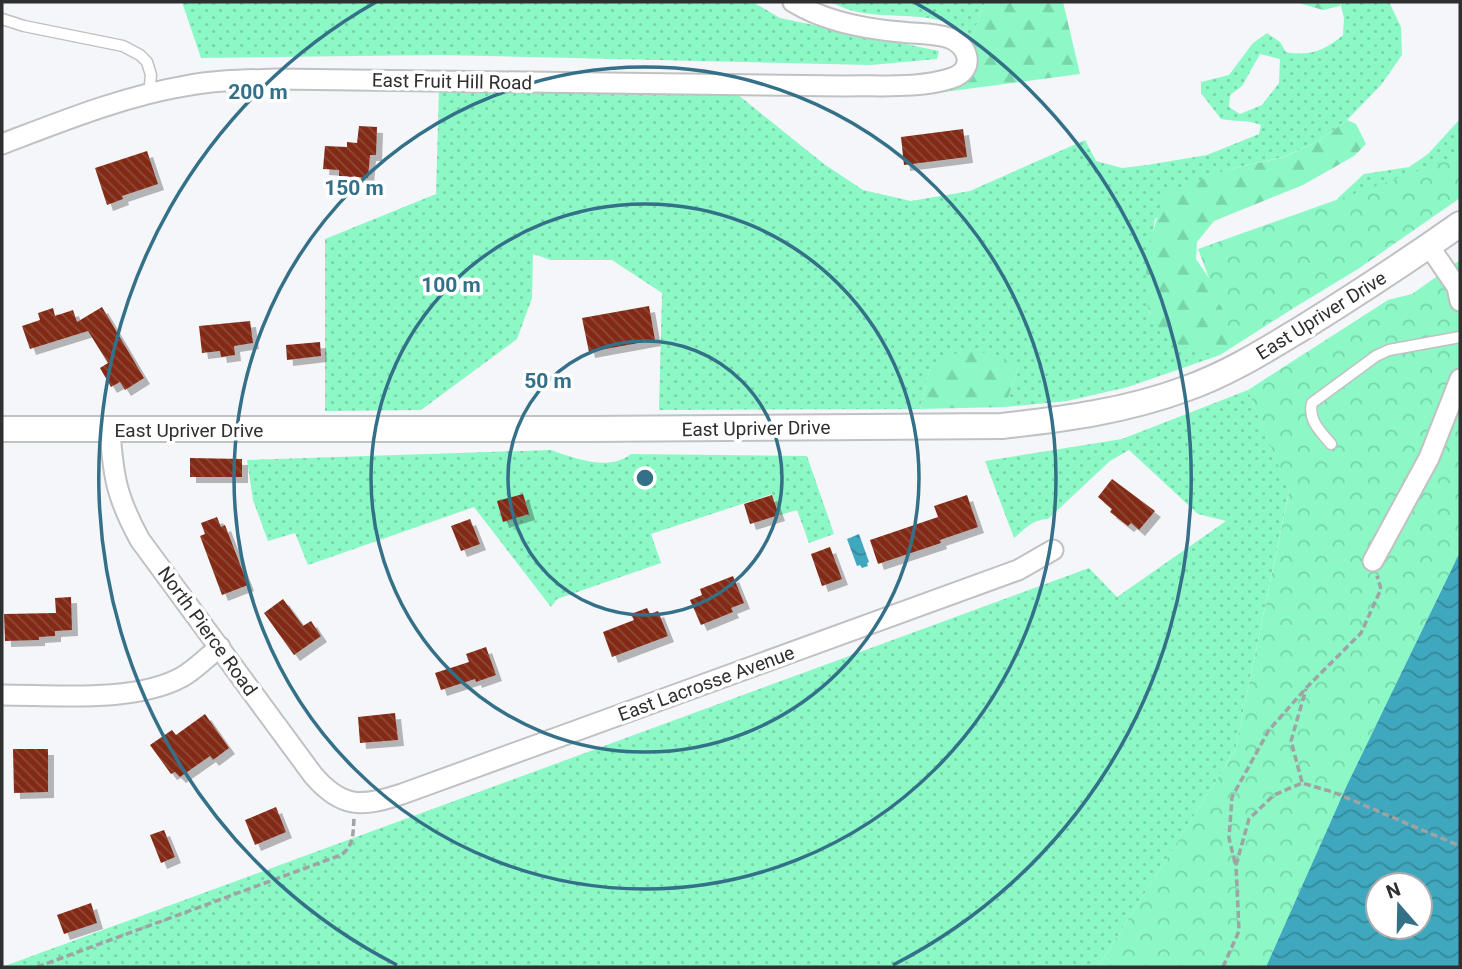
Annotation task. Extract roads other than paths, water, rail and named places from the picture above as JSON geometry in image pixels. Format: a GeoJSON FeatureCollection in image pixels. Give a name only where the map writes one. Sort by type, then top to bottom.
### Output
{"type":"FeatureCollection","features":[{"type":"Feature","properties":{"kind":"street","name":"East Fruit Hill Road"},"geometry":{"type":"LineString","coordinates":[[2,144],[63,121],[149,94],[215,81],[276,79],[832,86],[912,84],[954,78],[965,70],[968,62],[965,48],[946,36],[886,31],[837,21],[793,2]]}},
{"type":"Feature","properties":{"kind":"street","name":"East Upriver Drive"},"geometry":{"type":"LineString","coordinates":[[2,429],[1002,426],[1065,418],[1132,406],[1188,389],[1249,361],[1356,295],[1460,224]]}},
{"type":"Feature","properties":{"kind":"street"},"geometry":{"type":"LineString","coordinates":[[1429,246],[1457,287],[1460,301]]}},
{"type":"Feature","properties":{"kind":"street"},"geometry":{"type":"LineString","coordinates":[[1373,561],[1429,458],[1460,379]]}},
{"type":"Feature","properties":{"kind":"street","name":"North Pierce Road"},"geometry":{"type":"LineString","coordinates":[[110,430],[112,472],[124,511],[140,540],[318,781],[334,795],[355,804]]}},
{"type":"Feature","properties":{"kind":"street","name":"East Lacrosse Avenue"},"geometry":{"type":"LineString","coordinates":[[355,804],[388,798],[1018,570],[1053,550]]}},
{"type":"Feature","properties":{"kind":"street"},"geometry":{"type":"LineString","coordinates":[[2,695],[123,694],[155,688],[183,676],[219,647]]}},
{"type":"Feature","properties":{"kind":"lane"},"geometry":{"type":"LineString","coordinates":[[2,19],[123,46],[147,62],[151,75],[149,94]]}},
{"type":"Feature","properties":{"kind":"lane"},"geometry":{"type":"LineString","coordinates":[[1331,444],[1314,424],[1310,410],[1312,402],[1376,356],[1389,350],[1460,337]]}},
{"type":"Feature","properties":{"kind":"water"},"geometry":{"type":"Polygon","coordinates":[[[859,534],[869,562],[868,566],[862,568],[857,566],[847,539],[859,534]]]}},
{"type":"Feature","properties":{"kind":"water"},"geometry":{"type":"Polygon","coordinates":[[[1460,552],[1460,967],[1266,967],[1347,785],[1460,552]]]}}]}
